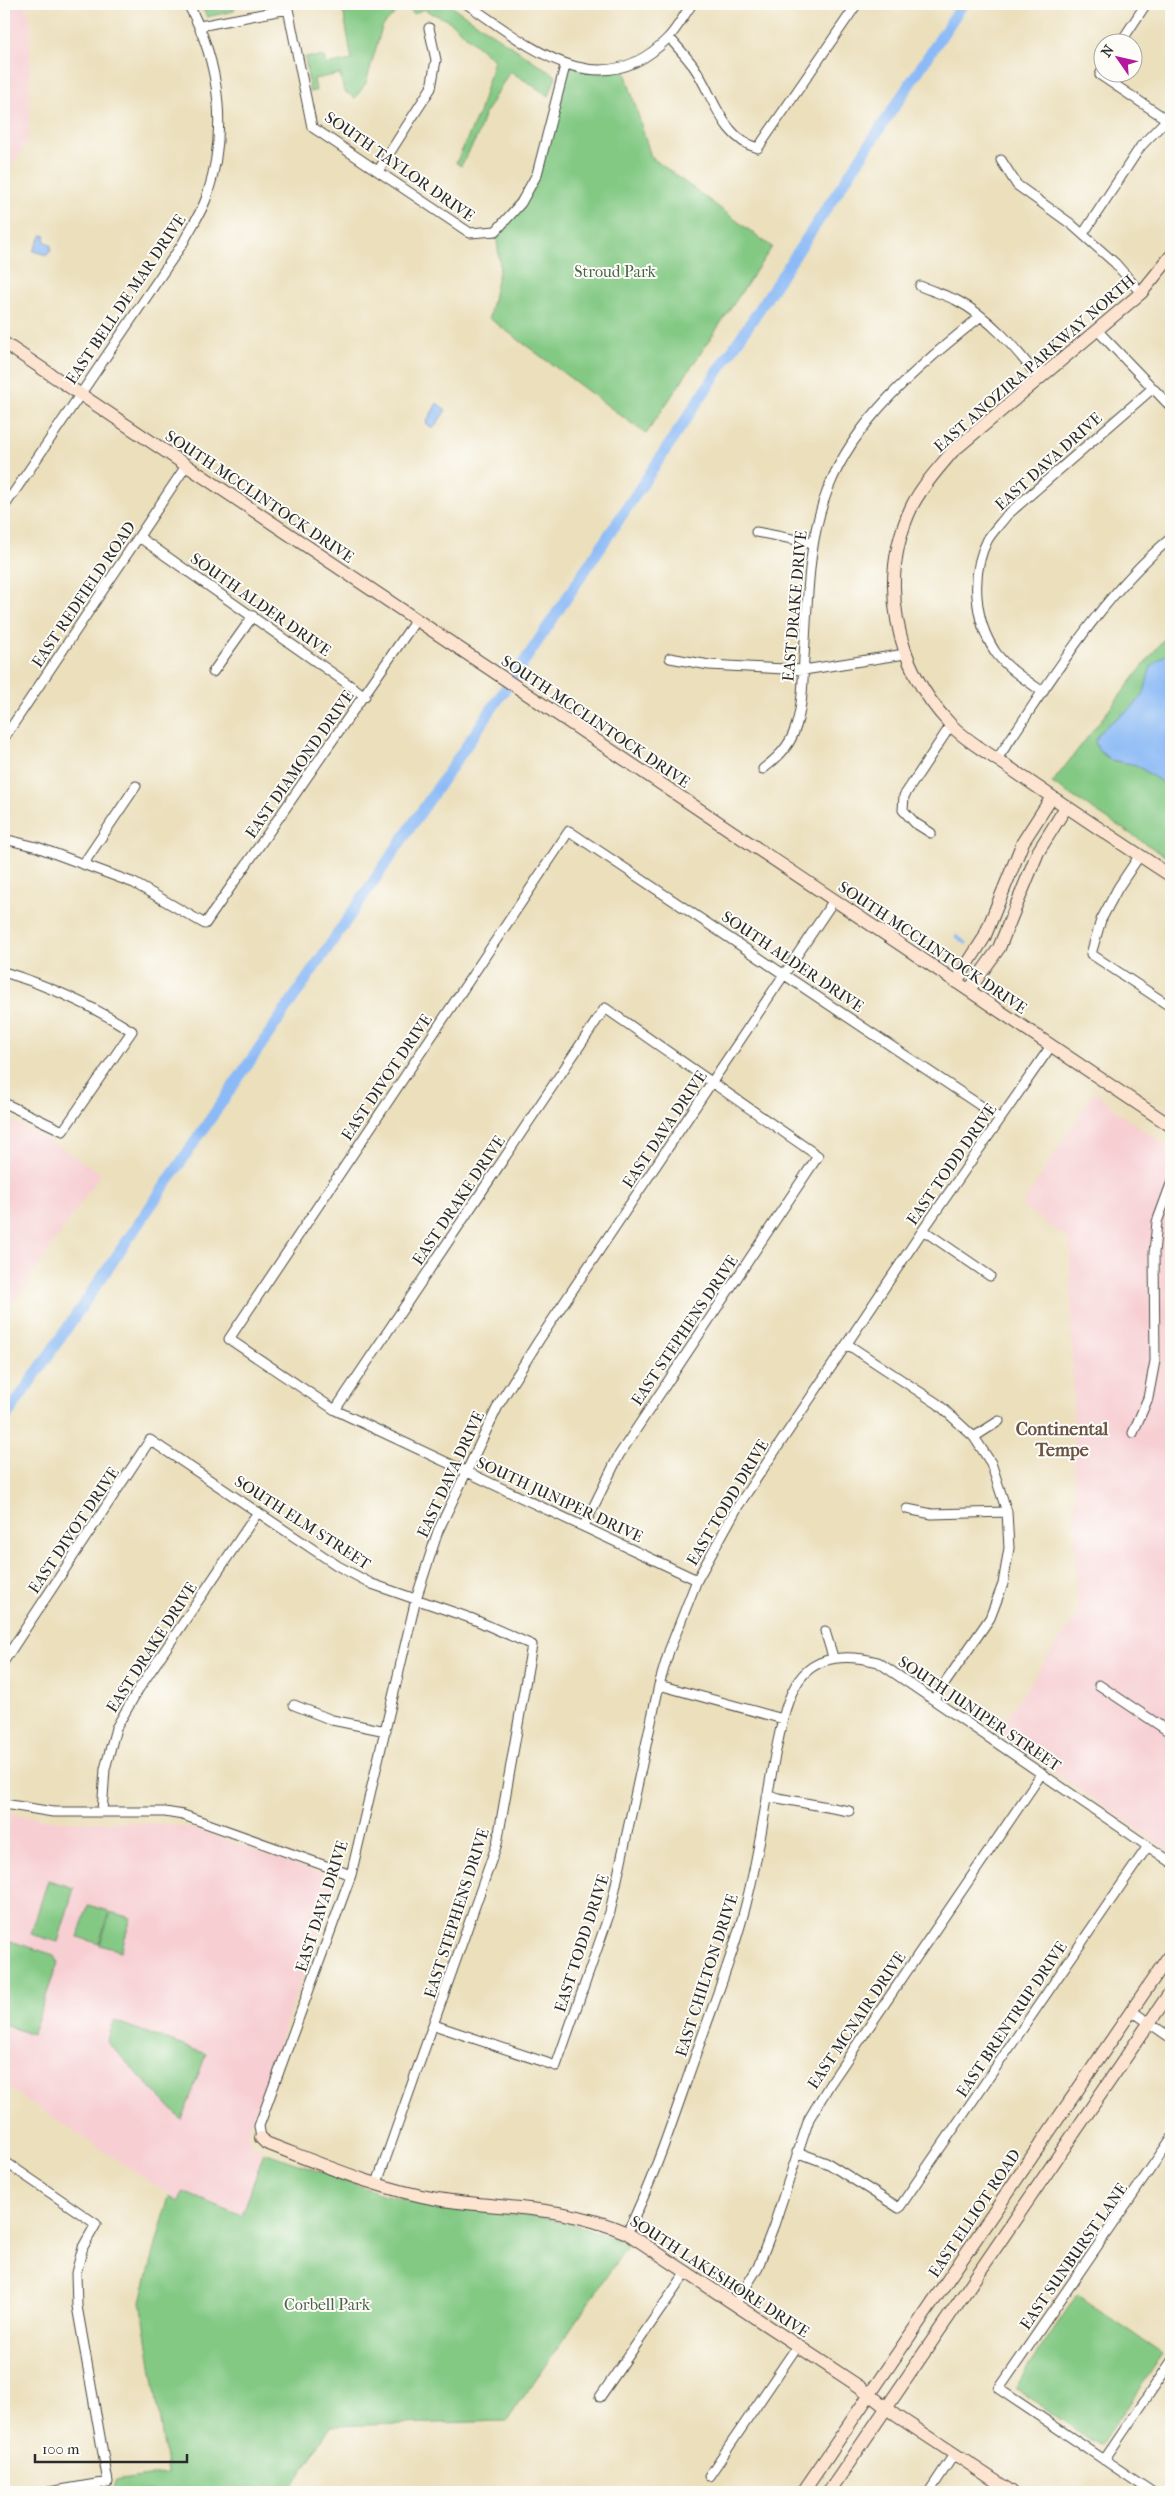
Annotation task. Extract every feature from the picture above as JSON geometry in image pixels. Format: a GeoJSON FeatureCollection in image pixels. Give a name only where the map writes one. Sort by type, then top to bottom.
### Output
{"type":"FeatureCollection","features":[{"type":"Feature","properties":{"kind":"main road","name":"EAST ANOZIRA PARKWAY NORTH"},"geometry":{"type":"LineString","coordinates":[[1171,256],[1141,293],[952,452],[930,478],[912,507],[898,549],[894,584],[895,618],[905,654],[921,685],[951,725],[1066,807],[1171,876]]}},
{"type":"Feature","properties":{"kind":"main road","name":"SOUTH MCCLINTOCK DRIVE"},"geometry":{"type":"LineString","coordinates":[[4,343],[1171,1126]]}},
{"type":"Feature","properties":{"kind":"main road"},"geometry":{"type":"LineString","coordinates":[[956,982],[984,938],[1023,842],[1052,797]]}},
{"type":"Feature","properties":{"kind":"main road"},"geometry":{"type":"LineString","coordinates":[[969,990],[999,948],[1038,852],[1066,807]]}},
{"type":"Feature","properties":{"kind":"main road","name":"EAST ELLIOT ROAD"},"geometry":{"type":"LineString","coordinates":[[803,2492],[1171,1953]]}},
{"type":"Feature","properties":{"kind":"main road"},"geometry":{"type":"LineString","coordinates":[[830,2492],[1171,1991]]}},
{"type":"Feature","properties":{"kind":"main road","name":"SOUTH LAKESHORE DRIVE"},"geometry":{"type":"LineString","coordinates":[[260,2138],[266,2143],[377,2183],[437,2199],[549,2210],[591,2219],[627,2233],[687,2270],[1012,2492]]}},
{"type":"Feature","properties":{"kind":"street","name":"EAST BELL DE MAR DRIVE"},"geometry":{"type":"LineString","coordinates":[[4,507],[183,243],[205,200],[218,150],[219,111],[213,62],[200,26],[188,4]]}},
{"type":"Feature","properties":{"kind":"street"},"geometry":{"type":"LineString","coordinates":[[469,4],[536,52],[565,66],[589,70],[615,68],[644,59],[669,37],[692,4]]}},
{"type":"Feature","properties":{"kind":"street"},"geometry":{"type":"LineString","coordinates":[[669,37],[695,68],[711,102],[733,131],[747,145],[758,148],[857,4]]}},
{"type":"Feature","properties":{"kind":"street"},"geometry":{"type":"LineString","coordinates":[[1128,32],[1146,4]]}},
{"type":"Feature","properties":{"kind":"street","name":"SOUTH TAYLOR DRIVE"},"geometry":{"type":"LineString","coordinates":[[200,26],[288,6],[312,127],[470,233],[496,231],[521,203],[537,174],[565,66]]}},
{"type":"Feature","properties":{"kind":"street"},"geometry":{"type":"LineString","coordinates":[[378,171],[431,88],[436,60],[429,28]]}},
{"type":"Feature","properties":{"kind":"street"},"geometry":{"type":"LineString","coordinates":[[1083,234],[1141,146],[1169,117],[1115,82]]}},
{"type":"Feature","properties":{"kind":"street"},"geometry":{"type":"LineString","coordinates":[[1001,160],[1016,185],[1059,214],[1083,234],[1115,263],[1141,293]]}},
{"type":"Feature","properties":{"kind":"street"},"geometry":{"type":"LineString","coordinates":[[920,286],[956,300],[981,316],[1015,347],[1039,378]]}},
{"type":"Feature","properties":{"kind":"street","name":"EAST DRAKE DRIVE"},"geometry":{"type":"LineString","coordinates":[[763,768],[782,754],[794,731],[804,670],[813,543],[818,519],[828,489],[842,457],[861,429],[901,385],[981,316]]}},
{"type":"Feature","properties":{"kind":"street"},"geometry":{"type":"LineString","coordinates":[[1098,330],[1171,407]]}},
{"type":"Feature","properties":{"kind":"street","name":"EAST DAVA DRIVE"},"geometry":{"type":"LineString","coordinates":[[1043,692],[1016,673],[996,653],[982,626],[976,596],[979,566],[988,539],[1007,515],[1153,388]]}},
{"type":"Feature","properties":{"kind":"street","name":"EAST REDFIELD ROAD"},"geometry":{"type":"LineString","coordinates":[[4,738],[186,466]]}},
{"type":"Feature","properties":{"kind":"street"},"geometry":{"type":"LineString","coordinates":[[756,532],[813,543]]}},
{"type":"Feature","properties":{"kind":"street","name":"SOUTH ALDER DRIVE"},"geometry":{"type":"LineString","coordinates":[[139,538],[365,696]]}},
{"type":"Feature","properties":{"kind":"street"},"geometry":{"type":"LineString","coordinates":[[998,759],[1081,635],[1150,557],[1171,538]]}},
{"type":"Feature","properties":{"kind":"street"},"geometry":{"type":"LineString","coordinates":[[213,672],[253,616]]}},
{"type":"Feature","properties":{"kind":"street","name":"EAST DIAMOND DRIVE"},"geometry":{"type":"LineString","coordinates":[[84,863],[134,883],[205,924],[416,620]]}},
{"type":"Feature","properties":{"kind":"street"},"geometry":{"type":"LineString","coordinates":[[670,658],[709,665],[804,670],[905,654]]}},
{"type":"Feature","properties":{"kind":"street"},"geometry":{"type":"LineString","coordinates":[[931,834],[915,823],[903,810],[904,796],[951,725]]}},
{"type":"Feature","properties":{"kind":"street"},"geometry":{"type":"LineString","coordinates":[[4,839],[37,847],[84,863],[136,786]]}},
{"type":"Feature","properties":{"kind":"street","name":"SOUTH ALDER DRIVE"},"geometry":{"type":"LineString","coordinates":[[569,831],[999,1118]]}},
{"type":"Feature","properties":{"kind":"street","name":"EAST DIVOT DRIVE"},"geometry":{"type":"LineString","coordinates":[[229,1339],[569,831]]}},
{"type":"Feature","properties":{"kind":"street"},"geometry":{"type":"LineString","coordinates":[[1140,855],[1118,888],[1101,920],[1091,954],[1171,1007]]}},
{"type":"Feature","properties":{"kind":"street","name":"EAST DAVA DRIVE"},"geometry":{"type":"LineString","coordinates":[[260,2138],[260,2126],[350,1875],[386,1731],[416,1599],[438,1531],[465,1471],[499,1404],[539,1340],[714,1082],[834,900]]}},
{"type":"Feature","properties":{"kind":"street"},"geometry":{"type":"LineString","coordinates":[[4,972],[37,982],[94,1007],[132,1031],[63,1131],[4,1103]]}},
{"type":"Feature","properties":{"kind":"street","name":"EAST DRAKE DRIVE"},"geometry":{"type":"LineString","coordinates":[[335,1410],[606,1008],[714,1082]]}},
{"type":"Feature","properties":{"kind":"street","name":"EAST TODD DRIVE"},"geometry":{"type":"LineString","coordinates":[[434,2025],[556,2066],[610,1912],[627,1841],[659,1685],[669,1651],[697,1580],[738,1506],[922,1230],[999,1118],[1052,1046]]}},
{"type":"Feature","properties":{"kind":"street","name":"EAST STEPHENS DRIVE"},"geometry":{"type":"LineString","coordinates":[[584,1526],[619,1455],[818,1156],[714,1082]]}},
{"type":"Feature","properties":{"kind":"street"},"geometry":{"type":"LineString","coordinates":[[1133,1433],[1148,1398],[1155,1361],[1154,1253],[1157,1222],[1171,1184]]}},
{"type":"Feature","properties":{"kind":"street"},"geometry":{"type":"LineString","coordinates":[[922,1230],[990,1276]]}},
{"type":"Feature","properties":{"kind":"street","name":"SOUTH JUNIPER DRIVE"},"geometry":{"type":"LineString","coordinates":[[229,1339],[335,1410],[697,1580]]}},
{"type":"Feature","properties":{"kind":"street"},"geometry":{"type":"LineString","coordinates":[[847,1344],[938,1404],[974,1437],[991,1464],[1007,1512],[1009,1548],[1003,1584],[990,1618],[934,1699]]}},
{"type":"Feature","properties":{"kind":"street"},"geometry":{"type":"LineString","coordinates":[[974,1437],[999,1421]]}},
{"type":"Feature","properties":{"kind":"street","name":"EAST DIVOT DRIVE"},"geometry":{"type":"LineString","coordinates":[[4,1661],[150,1440]]}},
{"type":"Feature","properties":{"kind":"street","name":"SOUTH ELM STREET"},"geometry":{"type":"LineString","coordinates":[[150,1440],[338,1566],[372,1584],[473,1619],[532,1645]]}},
{"type":"Feature","properties":{"kind":"street"},"geometry":{"type":"LineString","coordinates":[[907,1509],[932,1514],[1007,1512]]}},
{"type":"Feature","properties":{"kind":"street","name":"EAST DRAKE DRIVE"},"geometry":{"type":"LineString","coordinates":[[102,1812],[105,1769],[116,1728],[138,1690],[258,1512]]}},
{"type":"Feature","properties":{"kind":"street"},"geometry":{"type":"LineString","coordinates":[[825,1631],[833,1657]]}},
{"type":"Feature","properties":{"kind":"street","name":"EAST STEPHENS DRIVE"},"geometry":{"type":"LineString","coordinates":[[377,2183],[497,1844],[532,1645]]}},
{"type":"Feature","properties":{"kind":"street","name":"SOUTH JUNIPER STREET"},"geometry":{"type":"LineString","coordinates":[[783,1719],[789,1697],[800,1678],[814,1665],[833,1657],[856,1656],[878,1662],[1171,1862]]}},
{"type":"Feature","properties":{"kind":"street"},"geometry":{"type":"LineString","coordinates":[[659,1685],[783,1719]]}},
{"type":"Feature","properties":{"kind":"street"},"geometry":{"type":"LineString","coordinates":[[1099,1685],[1171,1733]]}},
{"type":"Feature","properties":{"kind":"street"},"geometry":{"type":"LineString","coordinates":[[294,1705],[332,1720],[386,1731]]}},
{"type":"Feature","properties":{"kind":"street","name":"EAST CHILTON DRIVE"},"geometry":{"type":"LineString","coordinates":[[627,2233],[647,2193],[734,1950],[750,1892],[783,1719]]}},
{"type":"Feature","properties":{"kind":"street","name":"EAST MCNAIR DRIVE"},"geometry":{"type":"LineString","coordinates":[[736,2303],[758,2267],[809,2119],[830,2084],[1042,1773]]}},
{"type":"Feature","properties":{"kind":"street"},"geometry":{"type":"LineString","coordinates":[[767,1796],[849,1811]]}},
{"type":"Feature","properties":{"kind":"street"},"geometry":{"type":"LineString","coordinates":[[4,1804],[53,1812],[165,1812],[195,1818],[350,1875]]}},
{"type":"Feature","properties":{"kind":"street","name":"EAST BRENTRUP DRIVE"},"geometry":{"type":"LineString","coordinates":[[797,2152],[829,2164],[899,2208],[1148,1846]]}},
{"type":"Feature","properties":{"kind":"street"},"geometry":{"type":"LineString","coordinates":[[1132,2011],[1171,2038]]}},
{"type":"Feature","properties":{"kind":"street","name":"EAST SUNBURST LANE"},"geometry":{"type":"LineString","coordinates":[[1104,2460],[999,2389],[1171,2139]]}},
{"type":"Feature","properties":{"kind":"street"},"geometry":{"type":"LineString","coordinates":[[4,2161],[96,2224],[83,2247],[76,2273],[77,2306],[108,2482],[49,2492]]}},
{"type":"Feature","properties":{"kind":"street"},"geometry":{"type":"LineString","coordinates":[[600,2397],[687,2270]]}},
{"type":"Feature","properties":{"kind":"street"},"geometry":{"type":"LineString","coordinates":[[709,2476],[798,2345]]}},
{"type":"Feature","properties":{"kind":"street"},"geometry":{"type":"LineString","coordinates":[[1152,2492],[1104,2460],[1171,2362]]}},
{"type":"Feature","properties":{"kind":"street"},"geometry":{"type":"LineString","coordinates":[[929,2492],[955,2453]]}},
{"type":"Feature","properties":{"kind":"shaded area"},"geometry":{"type":"Polygon","coordinates":[[[4,4],[24,4],[31,18],[29,139],[4,178],[4,4]]]}},
{"type":"Feature","properties":{"kind":"shaded area"},"geometry":{"type":"Polygon","coordinates":[[[1094,1092],[1118,1113],[1171,1149],[1171,1852],[996,1733],[1077,1615],[1070,1240],[1022,1206],[1094,1092]]]}},
{"type":"Feature","properties":{"kind":"shaded area"},"geometry":{"type":"Polygon","coordinates":[[[4,1117],[32,1131],[101,1173],[4,1317],[4,1117]]]}},
{"type":"Feature","properties":{"kind":"shaded area"},"geometry":{"type":"Polygon","coordinates":[[[4,1813],[59,1821],[166,1824],[196,1829],[328,1876],[335,1884],[247,2134],[252,2145],[264,2152],[242,2216],[184,2192],[179,2201],[4,2085],[4,1813]]]}},
{"type":"Feature","properties":{"kind":"green space"},"geometry":{"type":"Polygon","coordinates":[[[200,4],[235,4],[234,11],[207,17],[200,4]]]}},
{"type":"Feature","properties":{"kind":"green space"},"geometry":{"type":"Polygon","coordinates":[[[342,4],[448,4],[556,76],[549,96],[510,71],[484,115],[478,135],[461,166],[456,163],[479,113],[494,60],[449,21],[423,9],[414,14],[403,5],[382,27],[366,83],[355,98],[344,91],[340,74],[314,79],[316,91],[310,92],[305,57],[324,57],[326,65],[352,60],[342,4]]]}},
{"type":"Feature","properties":{"kind":"green space","name":"Stroud Park"},"geometry":{"type":"Polygon","coordinates":[[[623,65],[651,157],[772,247],[646,434],[489,318],[500,266],[496,231],[537,174],[565,66],[623,65]]]}},
{"type":"Feature","properties":{"kind":"green space"},"geometry":{"type":"Polygon","coordinates":[[[1171,630],[1171,860],[1052,783],[1171,630]]]}},
{"type":"Feature","properties":{"kind":"green space"},"geometry":{"type":"Polygon","coordinates":[[[48,1880],[74,1888],[58,1942],[31,1934],[48,1880]]]}},
{"type":"Feature","properties":{"kind":"green space"},"geometry":{"type":"Polygon","coordinates":[[[88,1905],[109,1911],[99,1944],[78,1937],[88,1905]]]}},
{"type":"Feature","properties":{"kind":"green space"},"geometry":{"type":"Polygon","coordinates":[[[110,1912],[131,1918],[121,1951],[100,1945],[110,1912]]]}},
{"type":"Feature","properties":{"kind":"green space"},"geometry":{"type":"Polygon","coordinates":[[[4,1939],[54,1955],[58,1963],[32,2035],[4,2024],[4,1939]]]}},
{"type":"Feature","properties":{"kind":"green space"},"geometry":{"type":"Polygon","coordinates":[[[114,2021],[206,2054],[182,2120],[107,2042],[114,2021]]]}},
{"type":"Feature","properties":{"kind":"green space","name":"Corbell Park"},"geometry":{"type":"Polygon","coordinates":[[[264,2152],[382,2194],[442,2207],[548,2218],[587,2228],[628,2245],[507,2421],[331,2426],[289,2492],[101,2492],[113,2490],[115,2481],[168,2473],[141,2301],[169,2196],[179,2201],[183,2192],[242,2216],[264,2152]]]}},
{"type":"Feature","properties":{"kind":"green space"},"geometry":{"type":"Polygon","coordinates":[[[1077,2295],[1163,2354],[1100,2446],[1014,2388],[1077,2295]]]}},
{"type":"Feature","properties":{"kind":"water"},"geometry":{"type":"Polygon","coordinates":[[[42,235],[46,236],[44,240],[51,245],[51,251],[47,255],[33,251],[42,235]]]}},
{"type":"Feature","properties":{"kind":"water"},"geometry":{"type":"Polygon","coordinates":[[[437,403],[446,410],[433,429],[426,423],[437,403]]]}},
{"type":"Feature","properties":{"kind":"water"},"geometry":{"type":"Polygon","coordinates":[[[1171,651],[1171,788],[1136,765],[1111,760],[1099,751],[1095,742],[1110,723],[1140,699],[1152,666],[1171,651]]]}},
{"type":"Feature","properties":{"kind":"waterway"},"geometry":{"type":"LineString","coordinates":[[4,1420],[530,653],[963,4]]}},
{"type":"Feature","properties":{"kind":"waterway"},"geometry":{"type":"LineString","coordinates":[[956,936],[966,943]]}},
{"type":"Feature","properties":{"kind":"district","name":"Continental Tempe"},"geometry":{"type":"Point","coordinates":[1062,1439]}}]}
